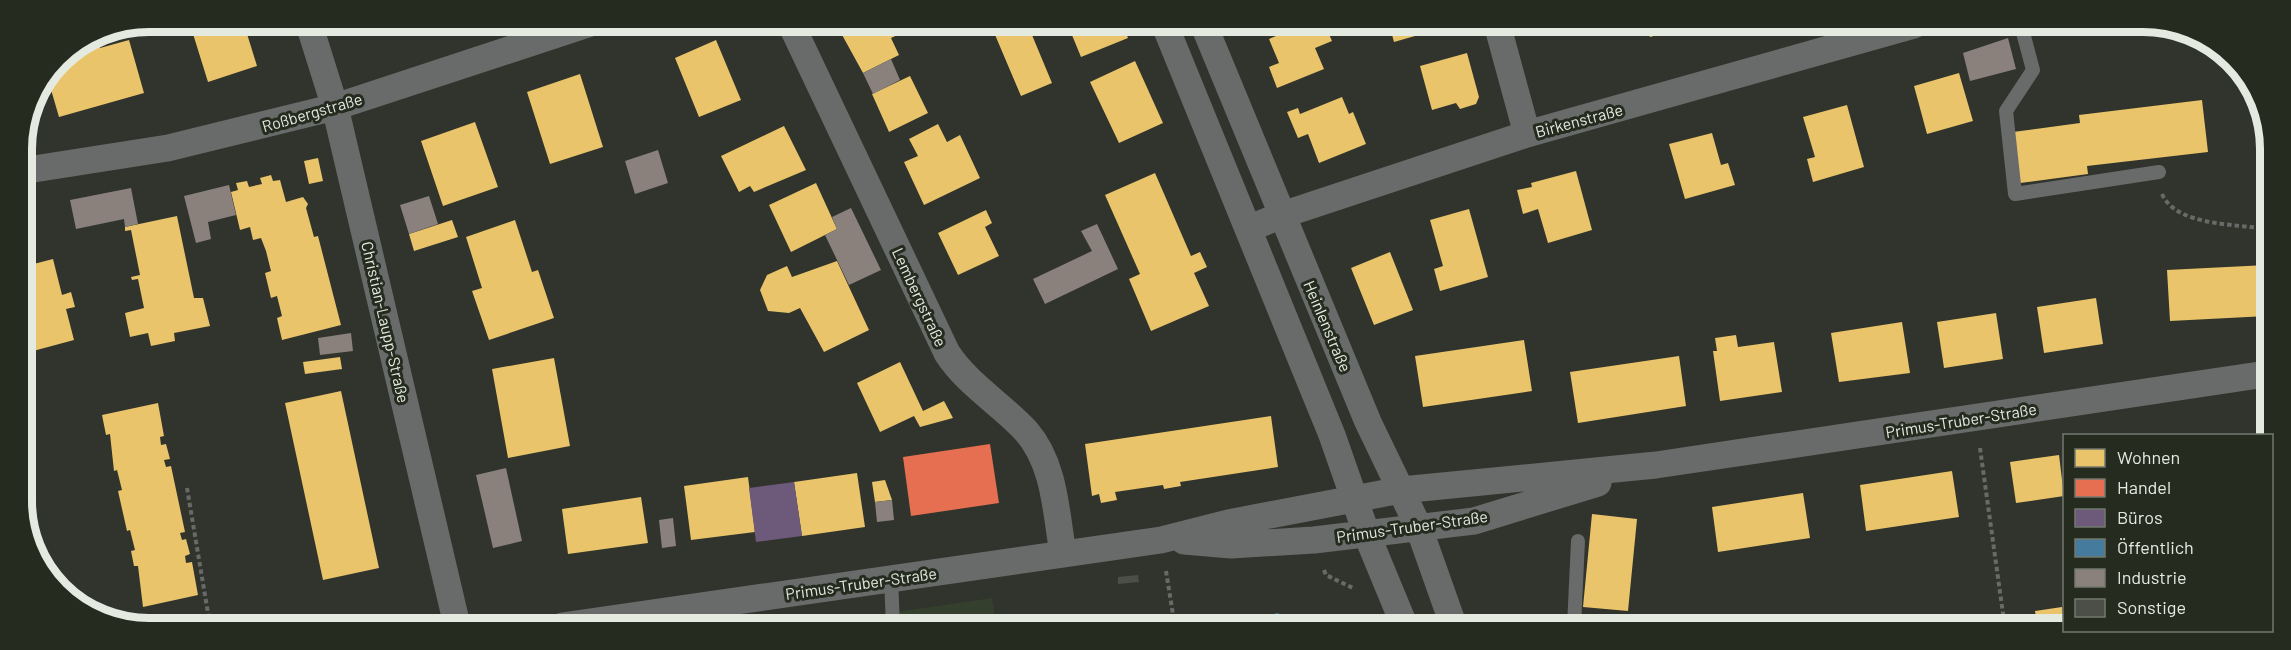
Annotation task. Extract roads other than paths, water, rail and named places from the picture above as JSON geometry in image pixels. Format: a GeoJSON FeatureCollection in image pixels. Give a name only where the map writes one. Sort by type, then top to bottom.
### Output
{"type":"FeatureCollection","features":[{"type":"Feature","properties":{"kind":"street","name":"Christian-Laupp-Straße"},"geometry":{"type":"LineString","coordinates":[[311,32],[335,107],[455,618]]}},
{"type":"Feature","properties":{"kind":"street","name":"Roßbergstraße"},"geometry":{"type":"LineString","coordinates":[[32,169],[168,148],[335,107],[564,32]]}},
{"type":"Feature","properties":{"kind":"street","name":"Lembergstraße"},"geometry":{"type":"LineString","coordinates":[[795,32],[947,353],[959,372],[1025,430],[1039,448],[1049,471],[1062,554]]}},
{"type":"Feature","properties":{"kind":"street"},"geometry":{"type":"LineString","coordinates":[[1168,32],[1332,435],[1367,535],[1401,618]]}},
{"type":"Feature","properties":{"kind":"street","name":"Heinlenstraße"},"geometry":{"type":"LineString","coordinates":[[1207,32],[1368,422],[1419,528],[1451,618]]}},
{"type":"Feature","properties":{"kind":"street"},"geometry":{"type":"LineString","coordinates":[[1499,32],[1527,134]]}},
{"type":"Feature","properties":{"kind":"street","name":"Birkenstraße"},"geometry":{"type":"LineString","coordinates":[[1248,229],[1282,215],[1527,134],[1889,32]]}},
{"type":"Feature","properties":{"kind":"street","name":"Primus-Truber-Straße"},"geometry":{"type":"LineString","coordinates":[[618,618],[1161,540],[1228,522],[1401,490],[1656,465],[2260,375]]}},
{"type":"Feature","properties":{"kind":"street","name":"Primus-Truber-Straße"},"geometry":{"type":"LineString","coordinates":[[1161,540],[1231,545],[1367,535],[1474,520],[1656,465]]}},
{"type":"Feature","properties":{"kind":"lane"},"geometry":{"type":"LineString","coordinates":[[2023,32],[2033,70],[2006,111],[2015,194],[2159,172]]}},
{"type":"Feature","properties":{"kind":"lane"},"geometry":{"type":"LineString","coordinates":[[1574,618],[1578,541]]}},
{"type":"Feature","properties":{"kind":"lane"},"geometry":{"type":"LineString","coordinates":[[891,579],[892,618]]}}]}
